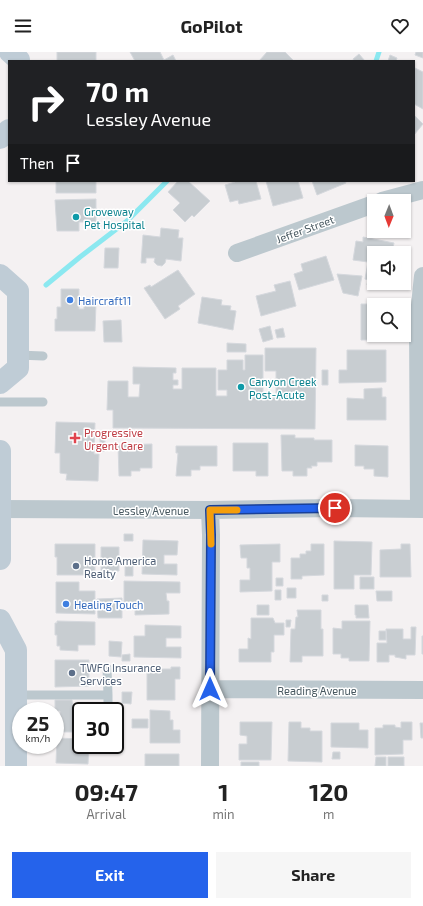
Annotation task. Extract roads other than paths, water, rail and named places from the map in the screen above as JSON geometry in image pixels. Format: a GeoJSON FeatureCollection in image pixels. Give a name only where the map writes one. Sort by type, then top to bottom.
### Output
{"type":"FeatureCollection","features":[{"type":"Feature","properties":{"kind":"main road"},"geometry":{"type":"LineString","coordinates":[[10,52],[18,60]]}},
{"type":"Feature","properties":{"kind":"main road"},"geometry":{"type":"LineString","coordinates":[[0,138],[8,131]]}},
{"type":"Feature","properties":{"kind":"main road"},"geometry":{"type":"LineString","coordinates":[[0,275],[18,291],[18,368],[0,383]]}},
{"type":"Feature","properties":{"kind":"main road"},"geometry":{"type":"LineString","coordinates":[[0,451],[0,559]]}},
{"type":"Feature","properties":{"kind":"main road"},"geometry":{"type":"LineString","coordinates":[[0,620],[16,650],[16,766]]}},
{"type":"Feature","properties":{"kind":"street"},"geometry":{"type":"LineString","coordinates":[[408,194],[423,190]]}},
{"type":"Feature","properties":{"kind":"street","name":"Jeffer Street"},"geometry":{"type":"LineString","coordinates":[[237,253],[367,207]]}},
{"type":"Feature","properties":{"kind":"street"},"geometry":{"type":"LineString","coordinates":[[421,509],[420,325],[423,276]]}},
{"type":"Feature","properties":{"kind":"street","name":"Lessley Avenue"},"geometry":{"type":"LineString","coordinates":[[0,509],[421,509]]}},
{"type":"Feature","properties":{"kind":"street"},"geometry":{"type":"LineString","coordinates":[[210,510],[210,766]]}},
{"type":"Feature","properties":{"kind":"street","name":"Reading Avenue"},"geometry":{"type":"LineString","coordinates":[[210,689],[423,690]]}},
{"type":"Feature","properties":{"kind":"lane"},"geometry":{"type":"LineString","coordinates":[[18,355],[43,356]]}},
{"type":"Feature","properties":{"kind":"lane"},"geometry":{"type":"LineString","coordinates":[[0,402],[43,402]]}},
{"type":"Feature","properties":{"kind":"lane"},"geometry":{"type":"LineString","coordinates":[[107,668],[108,702]]}},
{"type":"Feature","properties":{"kind":"lane"},"geometry":{"type":"LineString","coordinates":[[16,695],[108,695]]}},
{"type":"Feature","properties":{"kind":"waterway"},"geometry":{"type":"LineString","coordinates":[[376,60],[379,52]]}},
{"type":"Feature","properties":{"kind":"waterway"},"geometry":{"type":"LineString","coordinates":[[46,285],[127,221],[166,182]]}},
{"type":"Feature","properties":{"kind":"place","name":"Groveway Pet Hospital"},"geometry":{"type":"Point","coordinates":[76,217]}},
{"type":"Feature","properties":{"kind":"place","name":"Haircraft11"},"geometry":{"type":"Point","coordinates":[70,300]}},
{"type":"Feature","properties":{"kind":"place","name":"Canyon Creek Post-Acute"},"geometry":{"type":"Point","coordinates":[241,387]}},
{"type":"Feature","properties":{"kind":"place","name":"Progressive Urgent Care"},"geometry":{"type":"Point","coordinates":[75,438]}},
{"type":"Feature","properties":{"kind":"place","name":"Home America Realty"},"geometry":{"type":"Point","coordinates":[76,566]}},
{"type":"Feature","properties":{"kind":"place","name":"Healing Touch"},"geometry":{"type":"Point","coordinates":[66,604]}},
{"type":"Feature","properties":{"kind":"place","name":"TWFG Insurance Services"},"geometry":{"type":"Point","coordinates":[72,673]}}]}
